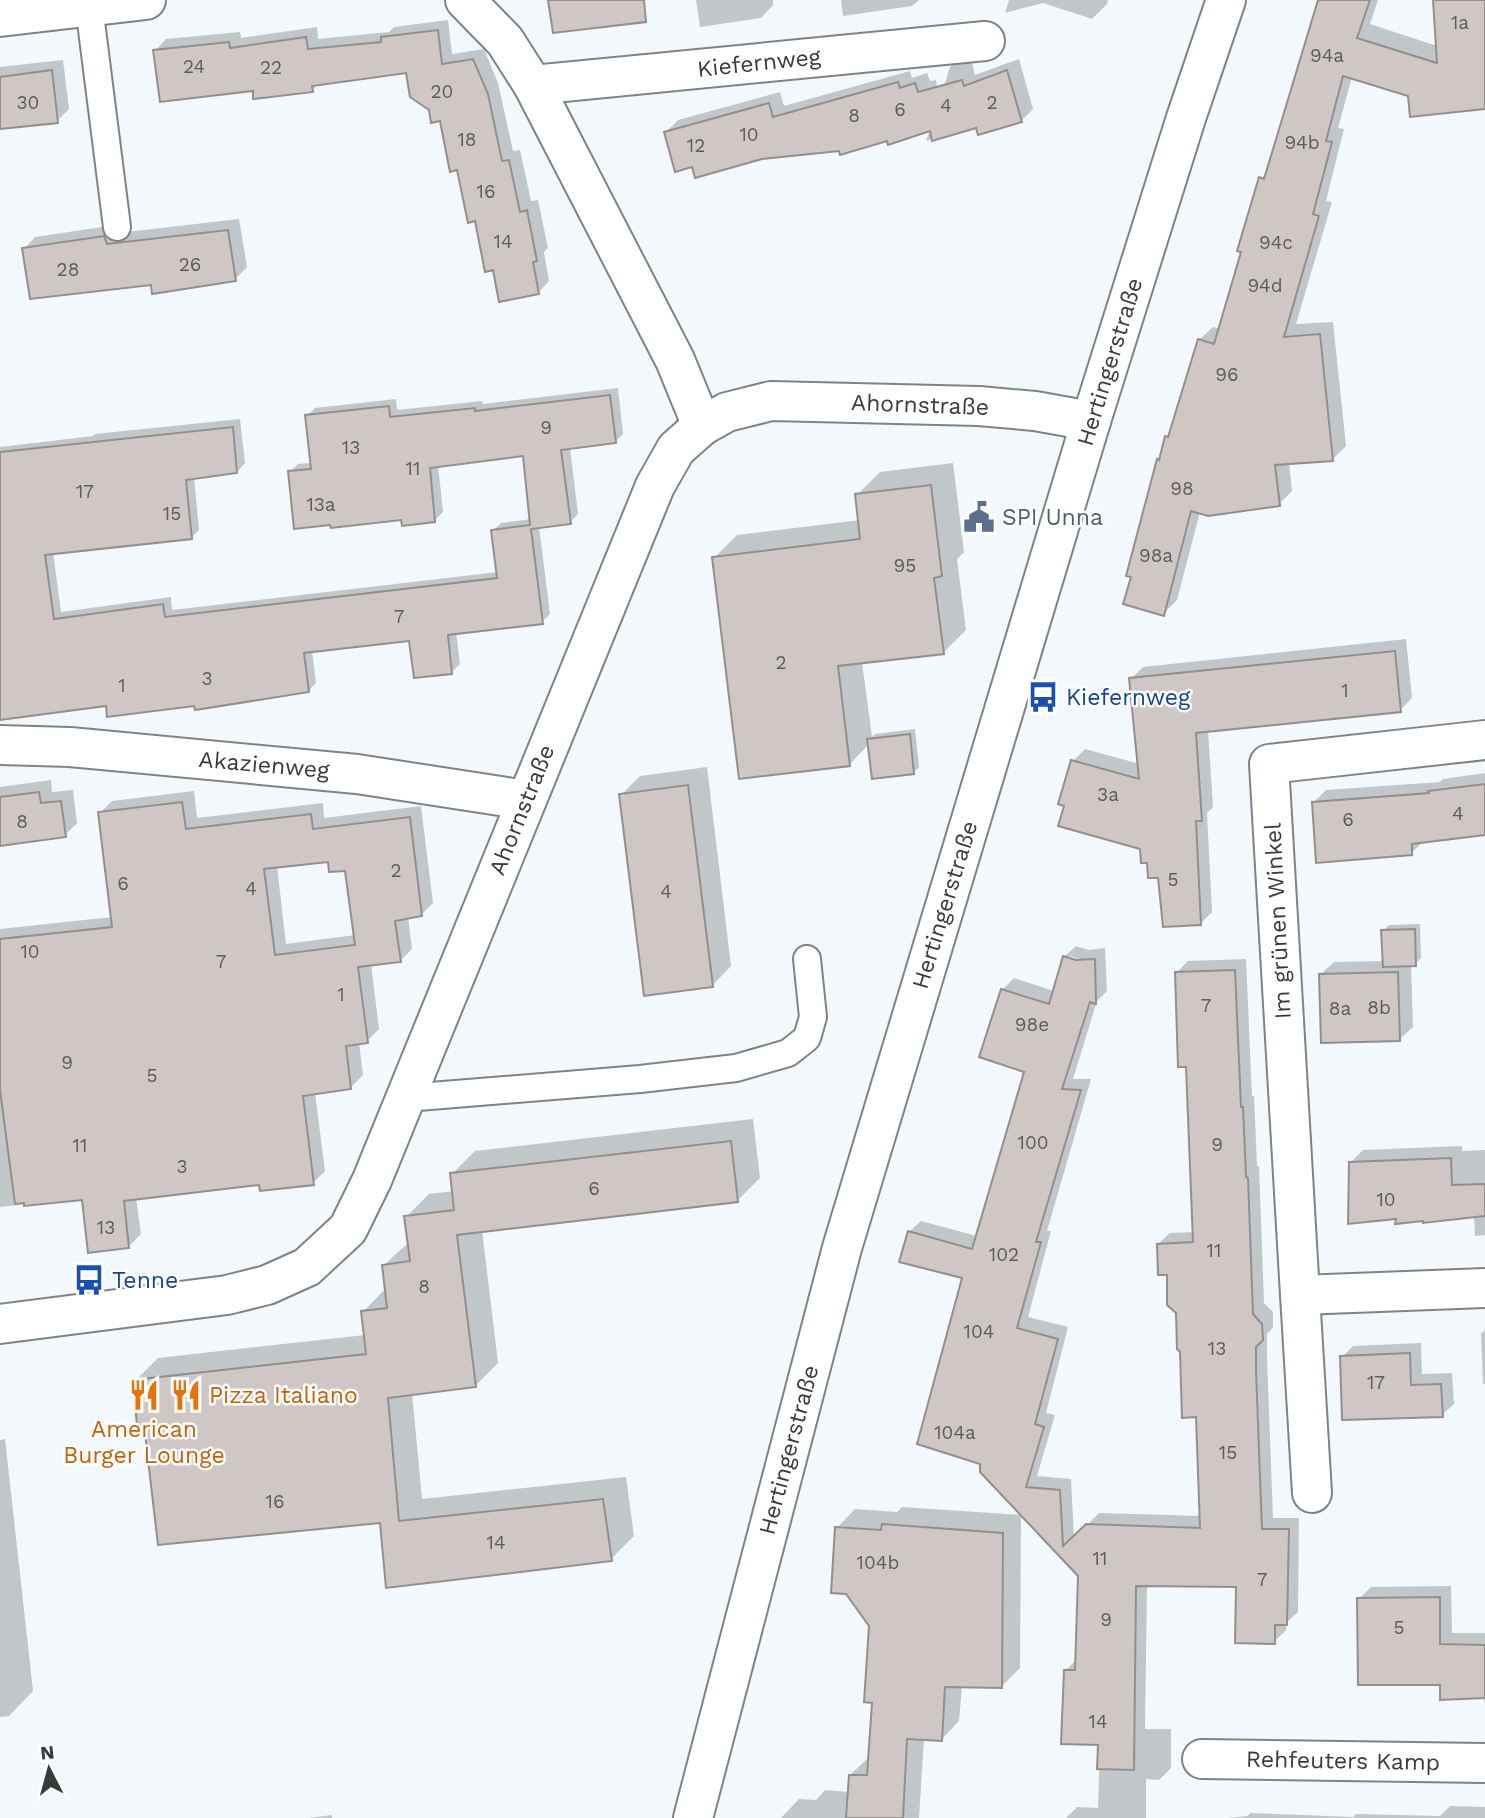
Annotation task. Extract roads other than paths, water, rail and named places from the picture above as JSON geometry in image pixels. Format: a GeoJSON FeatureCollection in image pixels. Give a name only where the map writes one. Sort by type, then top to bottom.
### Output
{"type":"FeatureCollection","features":[{"type":"Feature","properties":{"kind":"street"},"geometry":{"type":"LineString","coordinates":[[0,17],[146,0]]}},
{"type":"Feature","properties":{"kind":"street"},"geometry":{"type":"LineString","coordinates":[[466,0],[505,41],[533,86],[676,360],[702,426]]}},
{"type":"Feature","properties":{"kind":"street","name":"Hertingerstraße"},"geometry":{"type":"LineString","coordinates":[[693,1818],[842,1248],[1091,421],[1226,0]]}},
{"type":"Feature","properties":{"kind":"street","name":"Kiefernweg"},"geometry":{"type":"LineString","coordinates":[[533,86],[985,41]]}},
{"type":"Feature","properties":{"kind":"street","name":"Ahornstraße"},"geometry":{"type":"LineString","coordinates":[[0,1324],[227,1295],[267,1285],[307,1267],[348,1228],[372,1180],[655,486],[676,449],[702,426],[727,412],[771,401],[979,406],[1035,411],[1091,421]]}},
{"type":"Feature","properties":{"kind":"street","name":"Im grünen Winkel"},"geometry":{"type":"LineString","coordinates":[[1312,1493],[1269,765],[1485,740]]}},
{"type":"Feature","properties":{"kind":"street","name":"Akazienweg"},"geometry":{"type":"LineString","coordinates":[[0,745],[70,747],[356,774],[526,800]]}},
{"type":"Feature","properties":{"kind":"street"},"geometry":{"type":"LineString","coordinates":[[1300,1295],[1485,1288]]}},
{"type":"Feature","properties":{"kind":"street","name":"Rehfeuters Kamp"},"geometry":{"type":"LineString","coordinates":[[1202,1759],[1485,1763]]}},
{"type":"Feature","properties":{"kind":"lane"},"geometry":{"type":"LineString","coordinates":[[89,6],[117,227]]}},
{"type":"Feature","properties":{"kind":"lane"},"geometry":{"type":"LineString","coordinates":[[405,1098],[640,1079],[736,1068],[788,1053],[807,1038],[814,1017],[807,959]]}},
{"type":"Feature","properties":{"kind":"place","name":"SPI Unna"},"geometry":{"type":"Point","coordinates":[979,517]}},
{"type":"Feature","properties":{"kind":"place","name":"Kiefernweg"},"geometry":{"type":"Point","coordinates":[1043,697]}},
{"type":"Feature","properties":{"kind":"place","name":"Tenne"},"geometry":{"type":"Point","coordinates":[89,1280]}},
{"type":"Feature","properties":{"kind":"place","name":"American Burger Lounge"},"geometry":{"type":"Point","coordinates":[144,1395]}},
{"type":"Feature","properties":{"kind":"place","name":"Pizza Italiano"},"geometry":{"type":"Point","coordinates":[186,1395]}}]}
